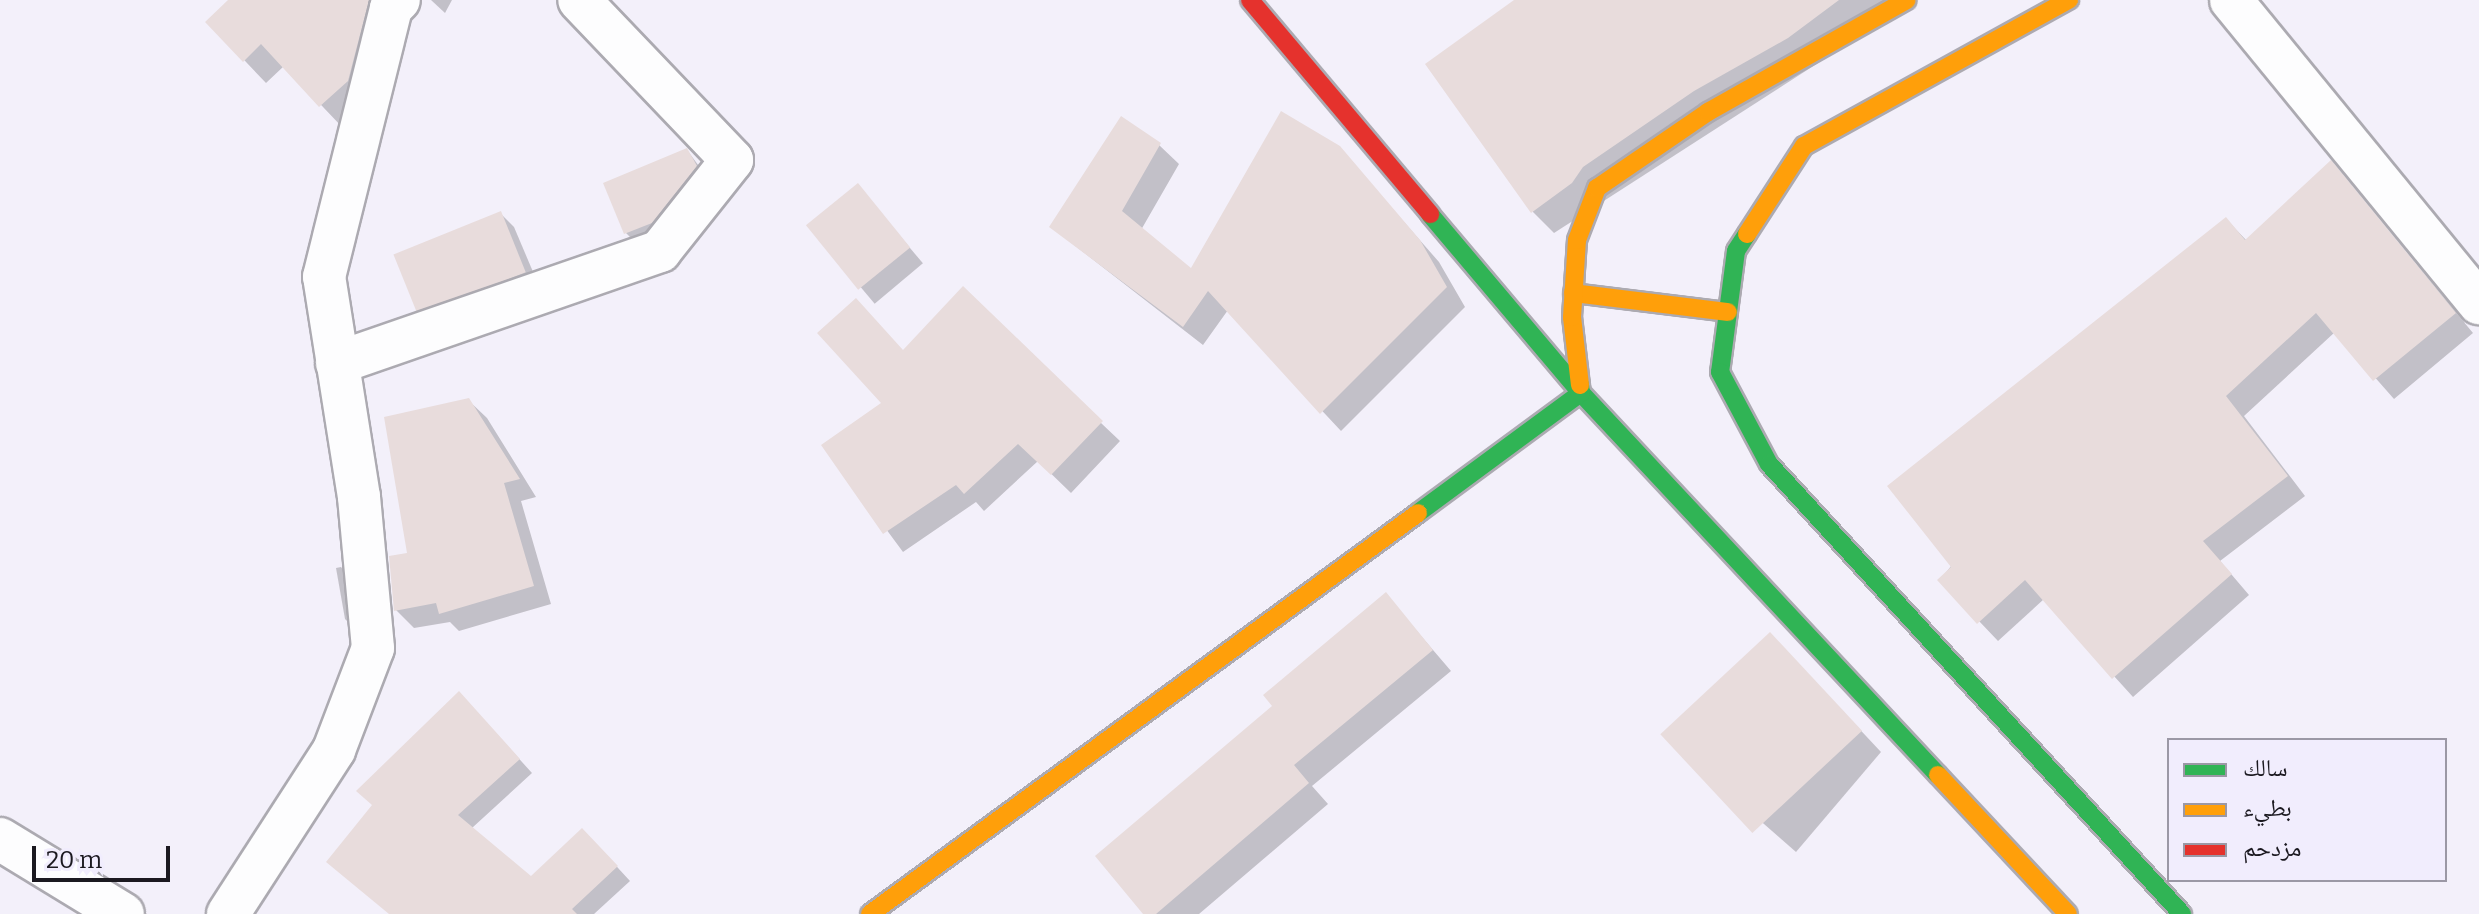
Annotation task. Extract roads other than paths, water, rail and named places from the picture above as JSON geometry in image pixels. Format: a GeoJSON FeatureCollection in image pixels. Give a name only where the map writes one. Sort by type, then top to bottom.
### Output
{"type":"FeatureCollection","features":[{"type":"Feature","properties":{"kind":"street"},"geometry":{"type":"LineString","coordinates":[[228,914],[334,750],[373,648],[359,497],[324,277],[391,8],[399,0]]}},
{"type":"Feature","properties":{"kind":"street"},"geometry":{"type":"LineString","coordinates":[[337,363],[660,251],[732,160],[579,0]]}},
{"type":"Feature","properties":{"kind":"street"},"geometry":{"type":"LineString","coordinates":[[1250,0],[1581,393],[2068,914]]}},
{"type":"Feature","properties":{"kind":"street"},"geometry":{"type":"LineString","coordinates":[[1581,393],[1573,293],[1577,240],[1597,188],[1708,112],[1907,0]]}},
{"type":"Feature","properties":{"kind":"street"},"geometry":{"type":"LineString","coordinates":[[2069,0],[1804,146],[1736,251],[1720,372],[1769,464],[2182,914]]}},
{"type":"Feature","properties":{"kind":"street"},"geometry":{"type":"LineString","coordinates":[[2231,0],[2479,303]]}},
{"type":"Feature","properties":{"kind":"street"},"geometry":{"type":"LineString","coordinates":[[1573,293],[1728,312]]}},
{"type":"Feature","properties":{"kind":"street"},"geometry":{"type":"LineString","coordinates":[[870,914],[1581,393]]}},
{"type":"Feature","properties":{"kind":"street"},"geometry":{"type":"LineString","coordinates":[[0,839],[123,914]]}}]}
